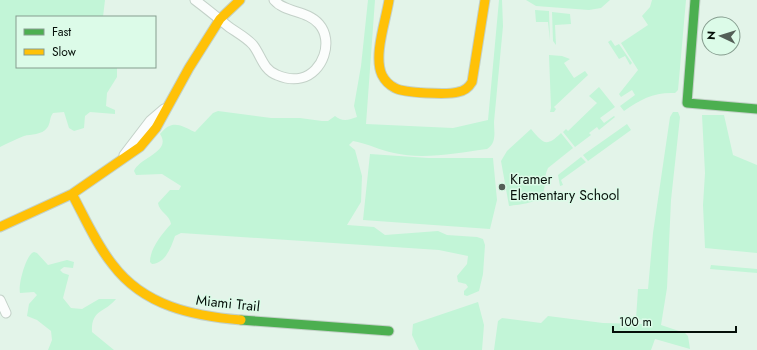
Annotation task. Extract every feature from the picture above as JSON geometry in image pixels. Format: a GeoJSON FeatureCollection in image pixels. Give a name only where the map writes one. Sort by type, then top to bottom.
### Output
{"type":"FeatureCollection","features":[{"type":"Feature","properties":{"kind":"street"},"geometry":{"type":"LineString","coordinates":[[195,0],[252,44],[266,68],[275,74],[287,78],[301,78],[311,73],[319,65],[325,54],[325,39],[322,29],[312,18],[287,9],[274,0]]}},
{"type":"Feature","properties":{"kind":"street"},"geometry":{"type":"LineString","coordinates":[[0,227],[72,194],[140,147],[156,128],[220,19],[240,0]]}},
{"type":"Feature","properties":{"kind":"street"},"geometry":{"type":"LineString","coordinates":[[389,0],[388,15],[379,55],[379,67],[384,81],[390,87],[396,89],[452,93],[465,91],[471,85],[474,78],[484,0]]}},
{"type":"Feature","properties":{"kind":"street"},"geometry":{"type":"LineString","coordinates":[[696,0],[687,103],[757,109]]}},
{"type":"Feature","properties":{"kind":"street","name":"Miami Trail"},"geometry":{"type":"LineString","coordinates":[[72,194],[97,240],[121,274],[137,290],[158,302],[197,316],[389,331]]}},
{"type":"Feature","properties":{"kind":"street"},"geometry":{"type":"LineString","coordinates":[[0,300],[6,313]]}},
{"type":"Feature","properties":{"kind":"green space"},"geometry":{"type":"Polygon","coordinates":[[[0,0],[105,0],[103,16],[16,16],[16,68],[117,68],[117,77],[107,93],[106,106],[115,110],[115,114],[90,112],[85,116],[84,128],[74,131],[69,128],[64,112],[53,113],[45,130],[39,133],[24,136],[0,147],[0,0]]]}},
{"type":"Feature","properties":{"kind":"green space"},"geometry":{"type":"Polygon","coordinates":[[[368,0],[375,0],[366,124],[453,128],[488,120],[499,0],[502,0],[503,26],[494,122],[494,140],[490,147],[487,149],[452,154],[417,156],[389,152],[353,141],[349,145],[355,150],[362,176],[361,202],[347,225],[374,227],[385,235],[438,231],[447,235],[477,237],[483,239],[485,245],[483,274],[479,291],[467,296],[464,295],[464,291],[468,287],[466,284],[458,282],[457,276],[467,264],[468,256],[439,250],[181,233],[175,236],[170,249],[164,258],[157,263],[152,264],[150,262],[154,246],[171,224],[169,218],[160,209],[158,203],[170,190],[179,190],[181,186],[162,174],[136,175],[134,171],[137,166],[159,150],[163,140],[160,134],[164,129],[168,126],[176,125],[195,132],[213,113],[218,111],[271,118],[300,118],[322,121],[328,121],[335,116],[346,120],[357,117],[354,106],[361,66],[368,0]]]}},
{"type":"Feature","properties":{"kind":"green space"},"geometry":{"type":"Polygon","coordinates":[[[526,0],[610,0],[601,8],[589,10],[536,6],[526,0]]]}},
{"type":"Feature","properties":{"kind":"green space"},"geometry":{"type":"Polygon","coordinates":[[[652,0],[686,0],[678,90],[675,93],[648,97],[624,111],[620,106],[635,95],[632,90],[621,97],[619,94],[638,70],[621,43],[648,25],[642,16],[650,7],[652,0]]]}},
{"type":"Feature","properties":{"kind":"green space"},"geometry":{"type":"Polygon","coordinates":[[[535,10],[549,11],[550,41],[548,22],[536,22],[535,10]]]}},
{"type":"Feature","properties":{"kind":"green space"},"geometry":{"type":"Polygon","coordinates":[[[552,12],[570,14],[571,24],[555,25],[556,45],[553,41],[552,12]]]}},
{"type":"Feature","properties":{"kind":"green space"},"geometry":{"type":"Polygon","coordinates":[[[611,40],[615,46],[619,44],[632,63],[630,65],[625,56],[619,59],[608,42],[611,40]]]}},
{"type":"Feature","properties":{"kind":"green space"},"geometry":{"type":"Polygon","coordinates":[[[549,55],[562,56],[570,59],[564,63],[574,78],[585,71],[588,75],[554,107],[556,109],[554,112],[550,112],[549,55]]]}},
{"type":"Feature","properties":{"kind":"green space"},"geometry":{"type":"Polygon","coordinates":[[[599,87],[615,107],[600,118],[604,123],[614,116],[615,117],[599,130],[597,127],[589,133],[591,135],[575,147],[563,132],[566,129],[568,131],[597,103],[589,96],[599,87]]]}},
{"type":"Feature","properties":{"kind":"green space"},"geometry":{"type":"Polygon","coordinates":[[[673,112],[678,112],[680,117],[671,200],[667,288],[661,325],[685,333],[688,336],[690,349],[655,339],[651,350],[494,350],[498,321],[502,318],[541,323],[548,316],[603,323],[642,324],[645,320],[636,319],[638,289],[648,289],[653,233],[670,117],[673,112]]]}},
{"type":"Feature","properties":{"kind":"green space"},"geometry":{"type":"Polygon","coordinates":[[[702,115],[724,115],[733,155],[757,165],[757,253],[705,248],[703,205],[705,173],[702,115]]]}},
{"type":"Feature","properties":{"kind":"green space"},"geometry":{"type":"Polygon","coordinates":[[[627,124],[631,130],[588,161],[583,155],[627,124]]]}},
{"type":"Feature","properties":{"kind":"green space"},"geometry":{"type":"Polygon","coordinates":[[[531,129],[545,142],[552,141],[561,133],[573,148],[548,168],[544,190],[539,198],[535,201],[524,204],[509,206],[501,161],[507,151],[531,129]]]}},
{"type":"Feature","properties":{"kind":"green space"},"geometry":{"type":"Polygon","coordinates":[[[370,154],[428,158],[493,158],[497,200],[490,229],[363,220],[370,154]]]}},
{"type":"Feature","properties":{"kind":"green space"},"geometry":{"type":"Polygon","coordinates":[[[581,157],[586,162],[561,180],[563,185],[560,186],[558,175],[581,157]]]}},
{"type":"Feature","properties":{"kind":"green space"},"geometry":{"type":"Polygon","coordinates":[[[34,252],[37,253],[48,265],[67,260],[74,262],[73,268],[64,267],[60,270],[69,275],[63,298],[71,308],[82,309],[99,299],[116,299],[96,315],[92,325],[92,332],[114,350],[48,350],[52,340],[51,331],[37,320],[27,316],[29,304],[37,295],[34,292],[20,293],[23,270],[28,258],[34,252]]]}},
{"type":"Feature","properties":{"kind":"green space"},"geometry":{"type":"Polygon","coordinates":[[[711,265],[757,269],[757,273],[710,269],[711,265]]]}},
{"type":"Feature","properties":{"kind":"green space"},"geometry":{"type":"Polygon","coordinates":[[[478,302],[484,325],[482,350],[419,350],[412,335],[413,324],[478,302]]]}},
{"type":"Feature","properties":{"kind":"traffic: fast"},"geometry":{"type":"LineString","coordinates":[[695,0],[687,103],[757,109]]}},
{"type":"Feature","properties":{"kind":"traffic: fast"},"geometry":{"type":"LineString","coordinates":[[241,320],[389,331]]}},
{"type":"Feature","properties":{"kind":"traffic: slow"},"geometry":{"type":"LineString","coordinates":[[0,227],[72,194],[140,147],[156,128],[189,68],[220,19],[240,0]]}},
{"type":"Feature","properties":{"kind":"traffic: slow"},"geometry":{"type":"LineString","coordinates":[[389,0],[379,48],[382,75],[389,84],[400,90],[436,93],[453,93],[463,91],[470,86],[472,82],[485,0]]}},
{"type":"Feature","properties":{"kind":"traffic: slow"},"geometry":{"type":"LineString","coordinates":[[72,194],[96,240],[107,257],[125,279],[139,290],[154,299],[188,312],[241,320]]}},
{"type":"Feature","properties":{"kind":"place","name":"Kramer Elementary School"},"geometry":{"type":"Point","coordinates":[502,187]}}]}
